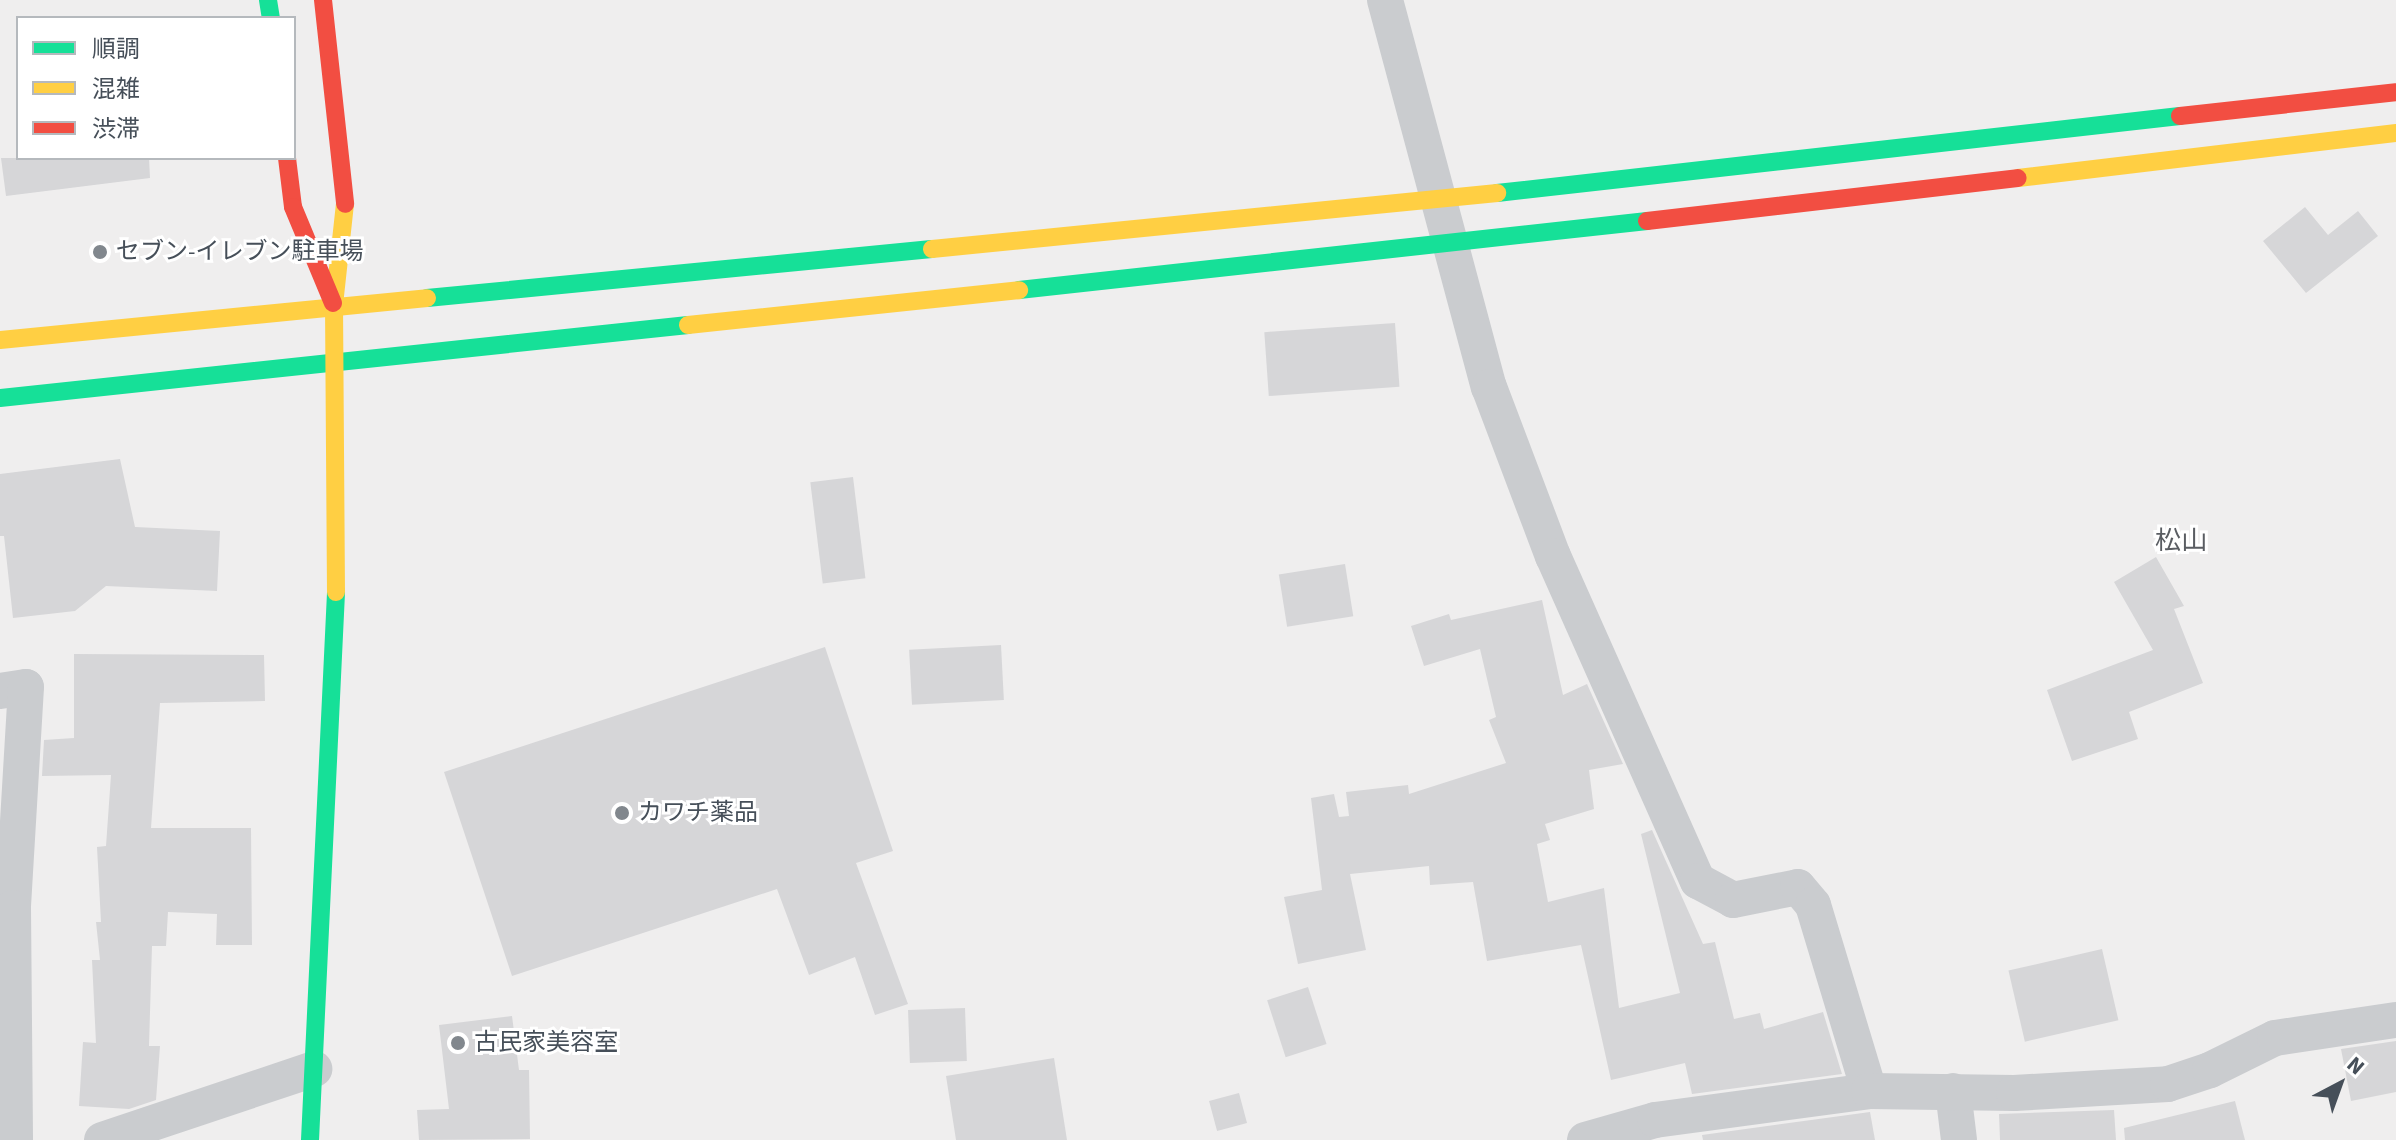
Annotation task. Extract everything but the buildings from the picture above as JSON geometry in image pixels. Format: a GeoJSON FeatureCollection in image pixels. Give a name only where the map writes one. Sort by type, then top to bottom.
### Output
{"type":"FeatureCollection","features":[{"type":"Feature","properties":{"kind":"street"},"geometry":{"type":"LineString","coordinates":[[310,1140],[337,653],[338,362],[334,305],[345,207],[323,0]]}},
{"type":"Feature","properties":{"kind":"street"},"geometry":{"type":"LineString","coordinates":[[1385,0],[1442,199],[1448,245],[1489,387],[1553,556],[1698,881],[1733,900],[1798,887],[1813,905],[1869,1091]]}},
{"type":"Feature","properties":{"kind":"street"},"geometry":{"type":"LineString","coordinates":[[0,340],[1442,199],[2396,92]]}},
{"type":"Feature","properties":{"kind":"street"},"geometry":{"type":"LineString","coordinates":[[0,398],[1448,245],[2396,133]]}},
{"type":"Feature","properties":{"kind":"street"},"geometry":{"type":"LineString","coordinates":[[287,160],[293,207],[334,305]]}},
{"type":"Feature","properties":{"kind":"street"},"geometry":{"type":"LineString","coordinates":[[0,691],[26,687],[6,910],[15,1140]]}},
{"type":"Feature","properties":{"kind":"street"},"geometry":{"type":"LineString","coordinates":[[1585,1140],[1655,1120],[1869,1091],[2014,1093],[2168,1084],[2210,1070],[2275,1038],[2396,1020]]}},
{"type":"Feature","properties":{"kind":"street"},"geometry":{"type":"LineString","coordinates":[[102,1140],[314,1069]]}},
{"type":"Feature","properties":{"kind":"street"},"geometry":{"type":"LineString","coordinates":[[1953,1091],[1959,1140]]}},
{"type":"Feature","properties":{"kind":"traffic: fast"},"geometry":{"type":"LineString","coordinates":[[268,0],[271,16]]}},
{"type":"Feature","properties":{"kind":"traffic: fast"},"geometry":{"type":"LineString","coordinates":[[1497,193],[2180,116]]}},
{"type":"Feature","properties":{"kind":"traffic: fast"},"geometry":{"type":"LineString","coordinates":[[1019,290],[1647,221]]}},
{"type":"Feature","properties":{"kind":"traffic: fast"},"geometry":{"type":"LineString","coordinates":[[427,298],[932,249]]}},
{"type":"Feature","properties":{"kind":"traffic: fast"},"geometry":{"type":"LineString","coordinates":[[0,398],[688,325]]}},
{"type":"Feature","properties":{"kind":"traffic: fast"},"geometry":{"type":"LineString","coordinates":[[310,1140],[336,592]]}},
{"type":"Feature","properties":{"kind":"traffic: slow"},"geometry":{"type":"LineString","coordinates":[[2018,178],[2396,133]]}},
{"type":"Feature","properties":{"kind":"traffic: slow"},"geometry":{"type":"LineString","coordinates":[[932,249],[1497,193]]}},
{"type":"Feature","properties":{"kind":"traffic: slow"},"geometry":{"type":"LineString","coordinates":[[336,592],[334,305],[345,204]]}},
{"type":"Feature","properties":{"kind":"traffic: slow"},"geometry":{"type":"LineString","coordinates":[[688,325],[1019,290]]}},
{"type":"Feature","properties":{"kind":"traffic: slow"},"geometry":{"type":"LineString","coordinates":[[0,340],[427,298]]}},
{"type":"Feature","properties":{"kind":"traffic: jam"},"geometry":{"type":"LineString","coordinates":[[323,0],[345,204]]}},
{"type":"Feature","properties":{"kind":"traffic: jam"},"geometry":{"type":"LineString","coordinates":[[2180,116],[2396,92]]}},
{"type":"Feature","properties":{"kind":"traffic: jam"},"geometry":{"type":"LineString","coordinates":[[287,160],[293,207],[333,303]]}},
{"type":"Feature","properties":{"kind":"traffic: jam"},"geometry":{"type":"LineString","coordinates":[[1647,221],[2018,178]]}},
{"type":"Feature","properties":{"kind":"place","name":"セブン-イレブン駐車場"},"geometry":{"type":"Point","coordinates":[100,252]}},
{"type":"Feature","properties":{"kind":"place","name":"カワチ薬品"},"geometry":{"type":"Point","coordinates":[622,813]}},
{"type":"Feature","properties":{"kind":"place","name":"古民家美容室"},"geometry":{"type":"Point","coordinates":[458,1043]}},
{"type":"Feature","properties":{"kind":"district","name":"松山"},"geometry":{"type":"Point","coordinates":[2181,541]}}]}
